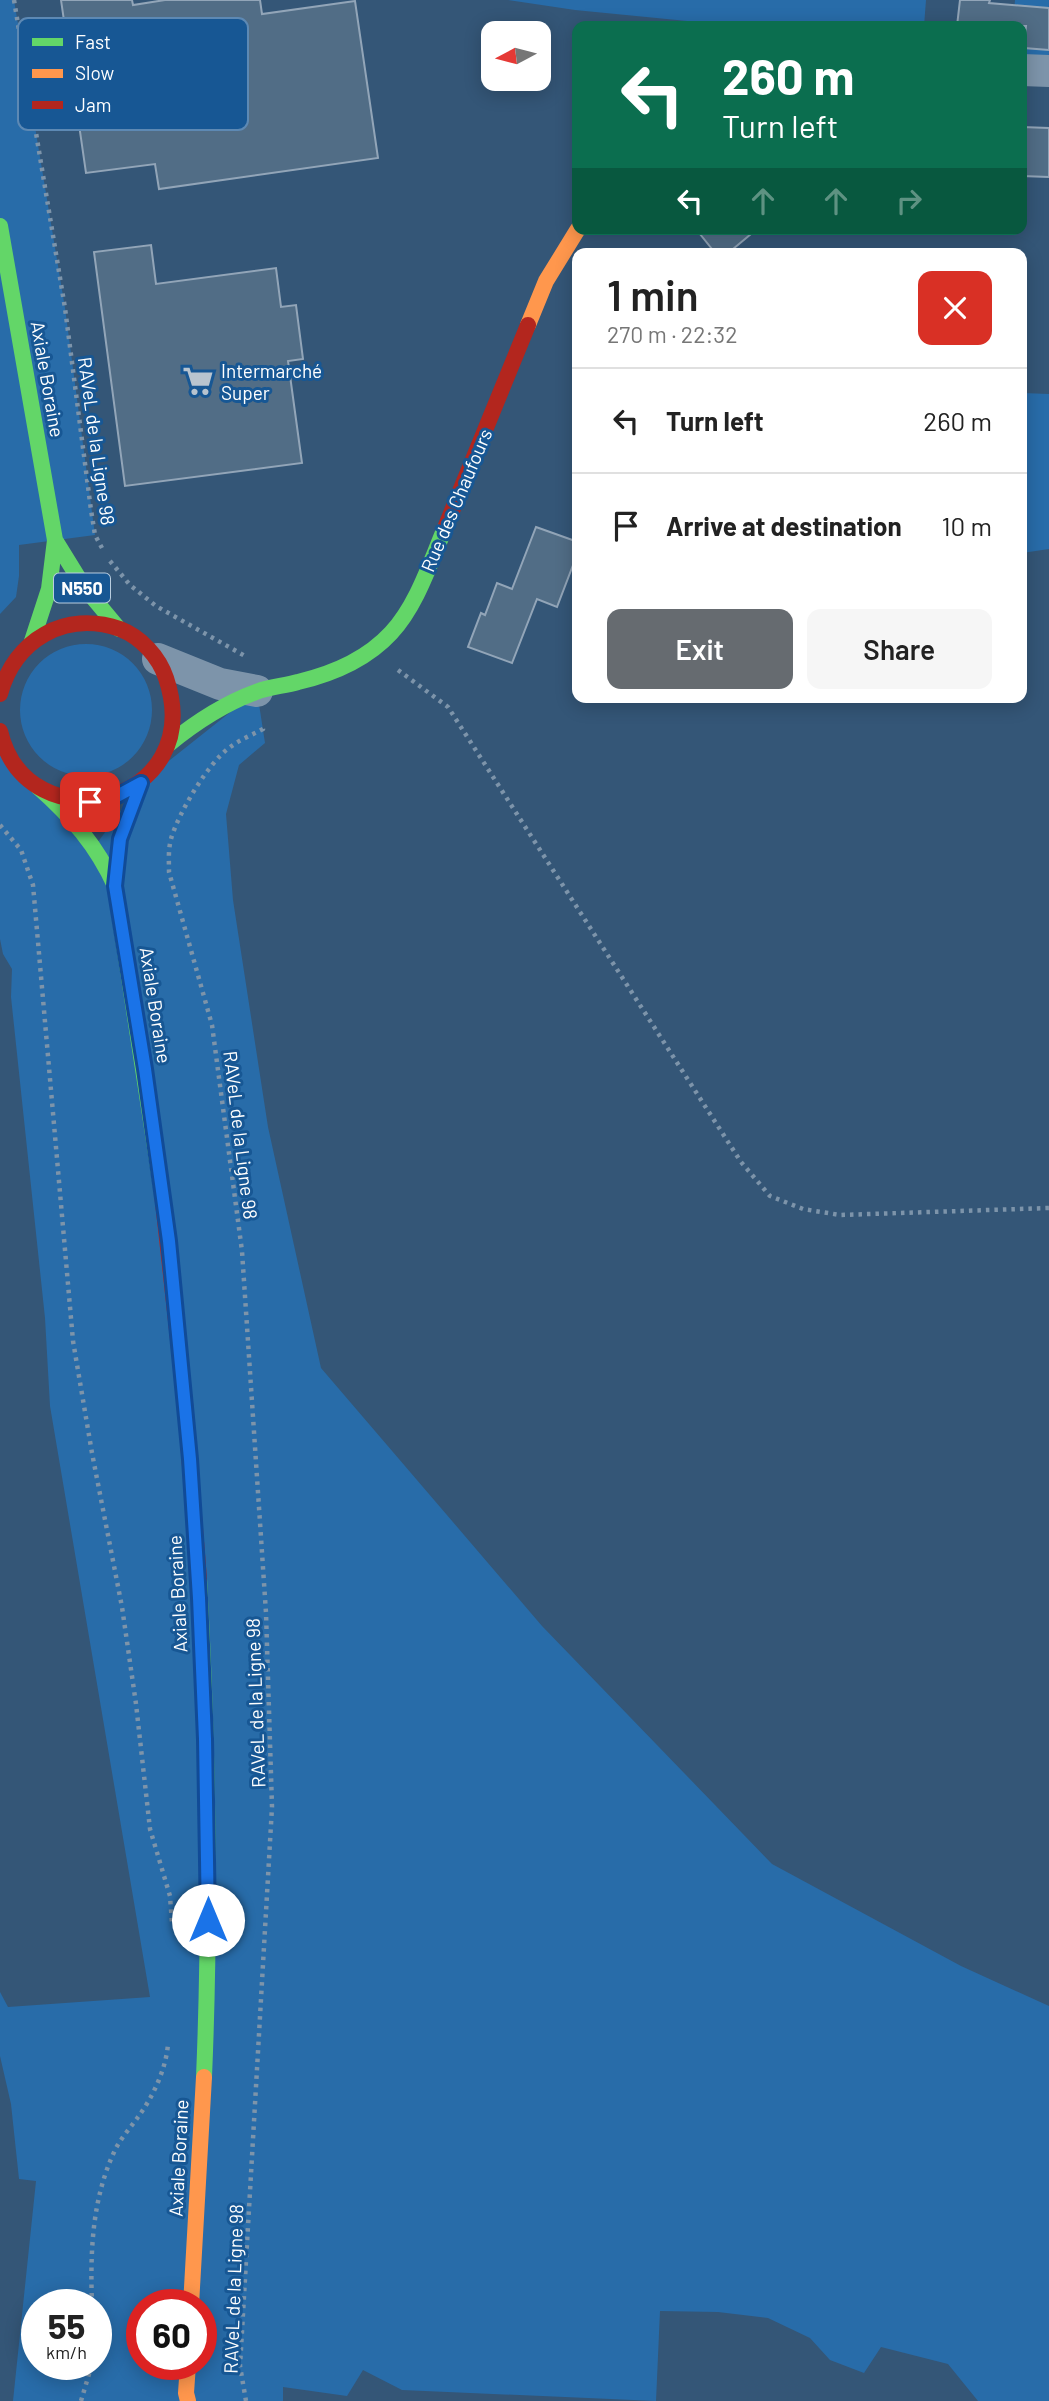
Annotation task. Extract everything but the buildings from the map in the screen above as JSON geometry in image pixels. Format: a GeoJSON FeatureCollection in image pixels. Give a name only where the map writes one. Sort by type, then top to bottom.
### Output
{"type":"FeatureCollection","features":[{"type":"Feature","properties":{"kind":"main road","name":"Axiale Boraine"},"geometry":{"type":"LineString","coordinates":[[0,226],[55,540],[49,589],[32,641]]}},
{"type":"Feature","properties":{"kind":"main road","name":"Rue des Chaufours"},"geometry":{"type":"LineString","coordinates":[[170,744],[201,718],[257,691],[300,682],[339,668],[372,651],[392,632],[408,609],[434,554],[546,281],[574,235]]}},
{"type":"Feature","properties":{"kind":"main road","name":"Axiale Boraine"},"geometry":{"type":"LineString","coordinates":[[55,540],[75,578],[119,629]]}},
{"type":"Feature","properties":{"kind":"main road"},"geometry":{"type":"LineString","coordinates":[[0,694],[6,668],[32,641],[59,627],[89,623],[119,629],[141,641],[158,659],[172,686],[175,715],[170,744],[158,766],[141,783],[117,796],[90,802],[63,799],[38,788]]}},
{"type":"Feature","properties":{"kind":"main road"},"geometry":{"type":"LineString","coordinates":[[0,732],[6,758]]}},
{"type":"Feature","properties":{"kind":"main road","name":"Axiale Boraine"},"geometry":{"type":"LineString","coordinates":[[6,758],[82,828],[101,856],[115,886]]}},
{"type":"Feature","properties":{"kind":"main road","name":"Axiale Boraine"},"geometry":{"type":"LineString","coordinates":[[141,783],[120,839],[115,886],[145,1069],[169,1241],[190,1459],[199,1598],[209,1896],[205,2064],[192,2289]]}},
{"type":"Feature","properties":{"kind":"main road"},"geometry":{"type":"LineString","coordinates":[[186,2398],[187,2380]]}},
{"type":"Feature","properties":{"kind":"street"},"geometry":{"type":"LineString","coordinates":[[1027,70],[1049,71]]}},
{"type":"Feature","properties":{"kind":"street","name":"Rue des Chaufours"},"geometry":{"type":"LineString","coordinates":[[158,659],[220,684],[257,691]]}},
{"type":"Feature","properties":{"kind":"path","name":"RAVeL de la Ligne 98"},"geometry":{"type":"LineString","coordinates":[[14,0],[18,24]]}},
{"type":"Feature","properties":{"kind":"path","name":"RAVeL de la Ligne 98"},"geometry":{"type":"LineString","coordinates":[[36,130],[65,308],[95,535],[107,557],[130,585],[156,606],[246,657],[257,691],[263,729],[228,749],[204,777],[184,807],[171,840],[169,855],[169,872],[212,1025],[242,1251],[266,1613],[272,1807],[240,2366],[246,2401]]}},
{"type":"Feature","properties":{"kind":"path"},"geometry":{"type":"LineString","coordinates":[[372,651],[448,707],[741,1162],[770,1196],[803,1209],[840,1214],[1049,1208]]}},
{"type":"Feature","properties":{"kind":"path"},"geometry":{"type":"LineString","coordinates":[[0,825],[21,850],[33,885],[74,1340],[92,1454],[122,1607],[150,1829],[170,1896],[172,1923]]}},
{"type":"Feature","properties":{"kind":"path"},"geometry":{"type":"LineString","coordinates":[[91,2289],[90,2256],[104,2174],[118,2144],[140,2114],[167,2061],[169,2036]]}},
{"type":"Feature","properties":{"kind":"path"},"geometry":{"type":"LineString","coordinates":[[81,2401],[87,2380]]}},
{"type":"Feature","properties":{"kind":"shaded area"},"geometry":{"type":"Polygon","coordinates":[[[0,0],[14,0],[18,24],[18,130],[36,130],[65,308],[95,535],[19,545],[16,597],[0,614],[0,0]]]}},
{"type":"Feature","properties":{"kind":"shaded area"},"geometry":{"type":"Polygon","coordinates":[[[508,0],[926,0],[924,21],[687,21],[575,10],[508,0]]]}},
{"type":"Feature","properties":{"kind":"shaded area"},"geometry":{"type":"Polygon","coordinates":[[[1015,0],[1049,0],[1049,71],[1027,70],[1027,21],[1013,21],[1015,0]]]}},
{"type":"Feature","properties":{"kind":"shaded area"},"geometry":{"type":"Polygon","coordinates":[[[1027,393],[1049,394],[1049,549],[1027,552],[1027,393]]]}},
{"type":"Feature","properties":{"kind":"shaded area"},"geometry":{"type":"Polygon","coordinates":[[[86,644],[111,649],[133,663],[147,685],[152,710],[147,735],[133,757],[111,771],[86,776],[61,771],[39,757],[25,735],[20,710],[25,685],[39,663],[61,649],[86,644]]]}},
{"type":"Feature","properties":{"kind":"shaded area"},"geometry":{"type":"Polygon","coordinates":[[[257,691],[265,743],[239,765],[226,814],[233,900],[268,1127],[321,1368],[542,1626],[772,1864],[961,1966],[1049,2006],[1049,2401],[978,2401],[948,2364],[881,2347],[864,2373],[830,2360],[810,2338],[768,2318],[718,2312],[660,2311],[656,2401],[402,2390],[363,2370],[347,2396],[283,2387],[283,2401],[13,2401],[21,2324],[21,2380],[112,2380],[112,2289],[25,2289],[36,2181],[19,2179],[11,2104],[0,2056],[0,1992],[8,2007],[150,1997],[50,1406],[45,1318],[11,997],[12,969],[3,954],[0,939],[0,754],[95,846],[141,783],[257,691]]]}},
{"type":"Feature","properties":{"kind":"traffic: fast"},"geometry":{"type":"LineString","coordinates":[[0,226],[55,540],[49,589],[32,641]]}},
{"type":"Feature","properties":{"kind":"traffic: fast"},"geometry":{"type":"LineString","coordinates":[[169,744],[232,702],[261,690],[324,675],[360,658],[382,642],[408,610],[445,528]]}},
{"type":"Feature","properties":{"kind":"traffic: fast"},"geometry":{"type":"LineString","coordinates":[[55,540],[84,587],[119,629]]}},
{"type":"Feature","properties":{"kind":"traffic: fast"},"geometry":{"type":"LineString","coordinates":[[38,787],[82,832],[115,886],[162,1193]]}},
{"type":"Feature","properties":{"kind":"traffic: fast"},"geometry":{"type":"LineString","coordinates":[[199,1579],[208,1828],[204,2077]]}},
{"type":"Feature","properties":{"kind":"traffic: slow"},"geometry":{"type":"LineString","coordinates":[[528,325],[546,281],[574,235]]}},
{"type":"Feature","properties":{"kind":"traffic: slow"},"geometry":{"type":"LineString","coordinates":[[192,2289],[204,2077]]}},
{"type":"Feature","properties":{"kind":"traffic: slow"},"geometry":{"type":"LineString","coordinates":[[187,2380],[188,2401]]}},
{"type":"Feature","properties":{"kind":"traffic: jam"},"geometry":{"type":"LineString","coordinates":[[445,528],[528,325]]}},
{"type":"Feature","properties":{"kind":"traffic: jam"},"geometry":{"type":"LineString","coordinates":[[0,694],[17,658],[45,634],[62,627],[100,624],[128,633],[142,642],[154,655],[166,678],[172,722],[162,757],[139,782],[109,796],[76,799],[43,790],[17,767],[0,731]]}},
{"type":"Feature","properties":{"kind":"traffic: jam"},"geometry":{"type":"LineString","coordinates":[[115,886],[120,839],[141,783]]}},
{"type":"Feature","properties":{"kind":"traffic: jam"},"geometry":{"type":"LineString","coordinates":[[162,1193],[185,1403],[199,1579]]}},
{"type":"Feature","properties":{"kind":"place","name":"Intermarché Super"},"geometry":{"type":"Point","coordinates":[198,381]}},
{"type":"Feature","properties":{"kind":"route"},"geometry":{"type":"LineString","coordinates":[[90,802],[117,796],[141,783],[120,839],[115,886],[145,1069],[169,1241],[190,1459],[205,1739],[208,1920]]}}]}
